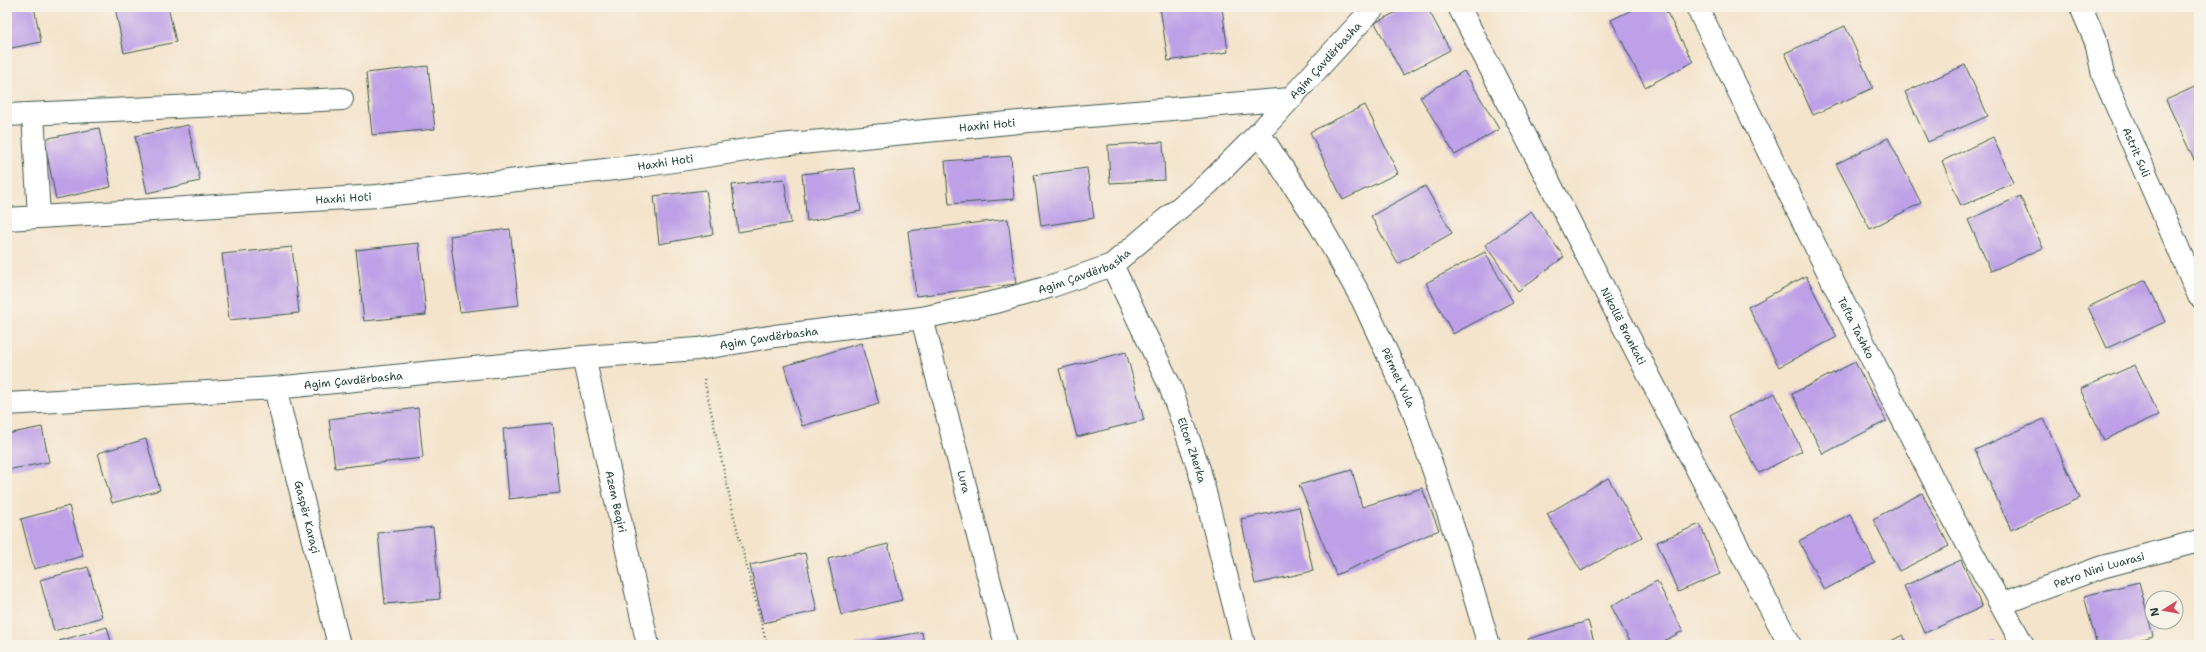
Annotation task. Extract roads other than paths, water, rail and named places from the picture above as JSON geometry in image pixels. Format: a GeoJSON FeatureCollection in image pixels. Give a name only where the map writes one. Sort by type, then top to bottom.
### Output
{"type":"FeatureCollection","features":[{"type":"Feature","properties":{"kind":"street","name":"Agim Çavdërbasha"},"geometry":{"type":"LineString","coordinates":[[7,404],[275,388],[584,357],[698,348],[775,336],[922,318],[1052,286],[1112,265],[1209,183],[1290,100],[1374,7]]}},
{"type":"Feature","properties":{"kind":"street","name":"Nikollë Brankati"},"geometry":{"type":"LineString","coordinates":[[1459,7],[1692,459],[1790,645]]}},
{"type":"Feature","properties":{"kind":"street","name":"Tefta Tashko"},"geometry":{"type":"LineString","coordinates":[[1697,7],[1842,301],[1946,505],[2023,645]]}},
{"type":"Feature","properties":{"kind":"street","name":"Astrit Suli"},"geometry":{"type":"LineString","coordinates":[[2081,7],[2096,42],[2103,75],[2199,296]]}},
{"type":"Feature","properties":{"kind":"street"},"geometry":{"type":"LineString","coordinates":[[7,115],[342,99]]}},
{"type":"Feature","properties":{"kind":"street","name":"Haxhi Hoti"},"geometry":{"type":"LineString","coordinates":[[7,218],[377,196],[640,166],[780,145],[1036,120],[1290,100]]}},
{"type":"Feature","properties":{"kind":"street"},"geometry":{"type":"LineString","coordinates":[[33,114],[39,216]]}},
{"type":"Feature","properties":{"kind":"street","name":"Përmet Vula"},"geometry":{"type":"LineString","coordinates":[[1259,133],[1320,225],[1362,298],[1412,407],[1459,545],[1489,645]]}},
{"type":"Feature","properties":{"kind":"street","name":"Elton Zherka"},"geometry":{"type":"LineString","coordinates":[[1112,265],[1170,386],[1197,462],[1244,645]]}},
{"type":"Feature","properties":{"kind":"street","name":"Lura"},"geometry":{"type":"LineString","coordinates":[[922,318],[1006,645]]}},
{"type":"Feature","properties":{"kind":"street","name":"Azem Beqiri"},"geometry":{"type":"LineString","coordinates":[[584,357],[648,645]]}},
{"type":"Feature","properties":{"kind":"street","name":"Gaspër Karaçi"},"geometry":{"type":"LineString","coordinates":[[275,388],[339,645]]}},
{"type":"Feature","properties":{"kind":"street","name":"Petro Nini Luarasi"},"geometry":{"type":"LineString","coordinates":[[2001,604],[2102,567],[2199,541]]}}]}
